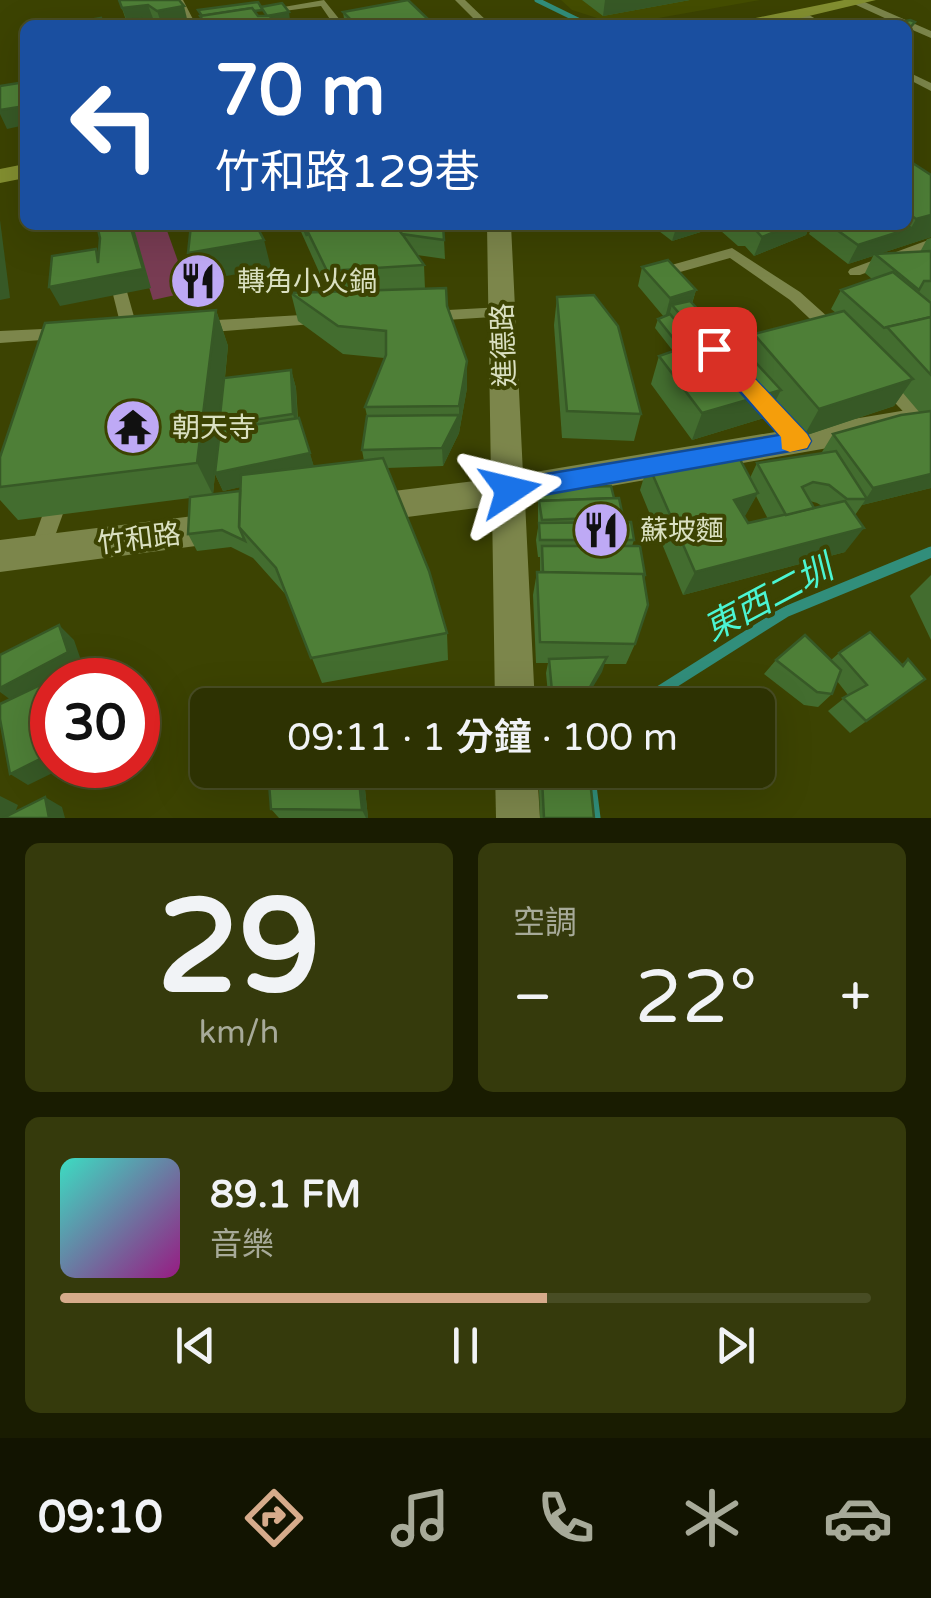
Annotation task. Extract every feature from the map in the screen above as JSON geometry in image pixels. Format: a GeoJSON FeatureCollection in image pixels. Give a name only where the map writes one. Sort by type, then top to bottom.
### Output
{"type":"FeatureCollection","features":[{"type":"Feature","properties":{"kind":"main road"},"geometry":{"type":"LineString","coordinates":[[771,20],[862,1]]}},
{"type":"Feature","properties":{"kind":"street","name":"進德路"},"geometry":{"type":"LineString","coordinates":[[499,230],[515,688]]}},
{"type":"Feature","properties":{"kind":"street"},"geometry":{"type":"LineString","coordinates":[[334,513],[510,490],[927,419]]}},
{"type":"Feature","properties":{"kind":"street","name":"竹和路"},"geometry":{"type":"LineString","coordinates":[[0,556],[255,523]]}},
{"type":"Feature","properties":{"kind":"street"},"geometry":{"type":"LineString","coordinates":[[517,788],[518,818]]}},
{"type":"Feature","properties":{"kind":"lane"},"geometry":{"type":"LineString","coordinates":[[460,0],[481,20]]}},
{"type":"Feature","properties":{"kind":"lane"},"geometry":{"type":"LineString","coordinates":[[862,1],[901,20]]}},
{"type":"Feature","properties":{"kind":"lane"},"geometry":{"type":"LineString","coordinates":[[278,9],[324,4],[335,20]]}},
{"type":"Feature","properties":{"kind":"lane"},"geometry":{"type":"LineString","coordinates":[[801,14],[812,20]]}},
{"type":"Feature","properties":{"kind":"lane"},"geometry":{"type":"LineString","coordinates":[[854,272],[931,243]]}},
{"type":"Feature","properties":{"kind":"lane"},"geometry":{"type":"LineString","coordinates":[[656,274],[732,253],[795,296],[844,342]]}},
{"type":"Feature","properties":{"kind":"lane"},"geometry":{"type":"LineString","coordinates":[[112,260],[130,331]]}},
{"type":"Feature","properties":{"kind":"lane"},"geometry":{"type":"LineString","coordinates":[[409,316],[502,312]]}},
{"type":"Feature","properties":{"kind":"lane"},"geometry":{"type":"LineString","coordinates":[[186,327],[335,318]]}},
{"type":"Feature","properties":{"kind":"lane"},"geometry":{"type":"LineString","coordinates":[[112,332],[149,330]]}},
{"type":"Feature","properties":{"kind":"lane"},"geometry":{"type":"LineString","coordinates":[[0,337],[74,334]]}},
{"type":"Feature","properties":{"kind":"lane"},"geometry":{"type":"LineString","coordinates":[[870,368],[927,419]]}},
{"type":"Feature","properties":{"kind":"lane"},"geometry":{"type":"LineString","coordinates":[[744,382],[799,441]]}},
{"type":"Feature","properties":{"kind":"lane"},"geometry":{"type":"LineString","coordinates":[[40,550],[65,477]]}},
{"type":"Feature","properties":{"kind":"shaded area"},"geometry":{"type":"Polygon","coordinates":[[[561,0],[760,0],[647,20],[603,20],[572,10],[561,0]]]}},
{"type":"Feature","properties":{"kind":"shaded area"},"geometry":{"type":"Polygon","coordinates":[[[132,230],[167,230],[189,292],[153,300],[132,230]]]}},
{"type":"Feature","properties":{"kind":"building"},"geometry":{"type":"Polygon","coordinates":[[[119,0],[179,0],[184,6],[157,11],[148,5],[122,8],[119,0]]]}},
{"type":"Feature","properties":{"kind":"building"},"geometry":{"type":"Polygon","coordinates":[[[408,0],[429,20],[351,20],[343,12],[408,0]]]}},
{"type":"Feature","properties":{"kind":"building"},"geometry":{"type":"Polygon","coordinates":[[[258,2],[263,10],[252,8],[202,16],[198,10],[258,2]]]}},
{"type":"Feature","properties":{"kind":"building"},"geometry":{"type":"Polygon","coordinates":[[[282,3],[289,12],[267,16],[261,7],[282,3]]]}},
{"type":"Feature","properties":{"kind":"building"},"geometry":{"type":"Polygon","coordinates":[[[252,8],[258,16],[270,16],[272,20],[203,20],[200,16],[252,8]]]}},
{"type":"Feature","properties":{"kind":"building"},"geometry":{"type":"Polygon","coordinates":[[[20,83],[20,107],[0,110],[0,86],[20,83]]]}},
{"type":"Feature","properties":{"kind":"building"},"geometry":{"type":"Polygon","coordinates":[[[912,163],[931,175],[931,215],[916,219],[912,216],[912,163]]]}},
{"type":"Feature","properties":{"kind":"building"},"geometry":{"type":"Polygon","coordinates":[[[98,230],[131,230],[143,269],[49,287],[52,256],[96,249],[98,263],[98,230]]]}},
{"type":"Feature","properties":{"kind":"building"},"geometry":{"type":"Polygon","coordinates":[[[190,230],[259,230],[264,240],[188,253],[190,230]]]}},
{"type":"Feature","properties":{"kind":"building"},"geometry":{"type":"Polygon","coordinates":[[[307,230],[400,230],[424,265],[327,271],[307,230]]]}},
{"type":"Feature","properties":{"kind":"building"},"geometry":{"type":"Polygon","coordinates":[[[399,230],[443,230],[444,240],[402,234],[399,230]]]}},
{"type":"Feature","properties":{"kind":"building"},"geometry":{"type":"Polygon","coordinates":[[[756,230],[779,230],[762,237],[756,230]]]}},
{"type":"Feature","properties":{"kind":"building"},"geometry":{"type":"Polygon","coordinates":[[[837,230],[905,230],[858,245],[837,230]]]}},
{"type":"Feature","properties":{"kind":"building"},"geometry":{"type":"Polygon","coordinates":[[[931,251],[931,281],[924,281],[919,290],[875,254],[931,251]]]}},
{"type":"Feature","properties":{"kind":"building"},"geometry":{"type":"Polygon","coordinates":[[[668,260],[696,290],[670,298],[642,267],[668,260]]]}},
{"type":"Feature","properties":{"kind":"building"},"geometry":{"type":"Polygon","coordinates":[[[893,272],[931,303],[931,317],[884,328],[841,290],[893,272]]]}},
{"type":"Feature","properties":{"kind":"building"},"geometry":{"type":"Polygon","coordinates":[[[446,288],[447,306],[467,361],[459,406],[365,407],[386,355],[386,331],[338,326],[291,293],[446,288]]]}},
{"type":"Feature","properties":{"kind":"building"},"geometry":{"type":"Polygon","coordinates":[[[594,295],[618,326],[641,414],[567,411],[557,297],[594,295]]]}},
{"type":"Feature","properties":{"kind":"building"},"geometry":{"type":"Polygon","coordinates":[[[690,301],[725,338],[705,344],[672,305],[690,301]]]}},
{"type":"Feature","properties":{"kind":"building","name":"朝天寺"},"geometry":{"type":"Polygon","coordinates":[[[216,310],[197,463],[0,487],[0,457],[45,323],[216,310]]]}},
{"type":"Feature","properties":{"kind":"building"},"geometry":{"type":"Polygon","coordinates":[[[844,311],[913,379],[819,409],[754,334],[844,311]]]}},
{"type":"Feature","properties":{"kind":"building"},"geometry":{"type":"Polygon","coordinates":[[[670,314],[702,353],[689,355],[685,347],[681,348],[658,319],[670,314]]]}},
{"type":"Feature","properties":{"kind":"building"},"geometry":{"type":"Polygon","coordinates":[[[931,317],[931,375],[887,327],[931,317]]]}},
{"type":"Feature","properties":{"kind":"building"},"geometry":{"type":"Polygon","coordinates":[[[685,347],[695,364],[745,351],[781,390],[702,413],[659,356],[685,347]]]}},
{"type":"Feature","properties":{"kind":"building"},"geometry":{"type":"Polygon","coordinates":[[[291,370],[293,414],[219,425],[224,378],[291,370]]]}},
{"type":"Feature","properties":{"kind":"building"},"geometry":{"type":"Polygon","coordinates":[[[931,411],[931,474],[873,488],[833,434],[901,415],[931,411]]]}},
{"type":"Feature","properties":{"kind":"building"},"geometry":{"type":"Polygon","coordinates":[[[459,415],[442,448],[362,450],[367,416],[459,415]]]}},
{"type":"Feature","properties":{"kind":"building"},"geometry":{"type":"Polygon","coordinates":[[[299,418],[310,453],[215,473],[220,430],[299,418]]]}},
{"type":"Feature","properties":{"kind":"building"},"geometry":{"type":"Polygon","coordinates":[[[735,450],[758,493],[734,500],[748,523],[845,501],[864,528],[695,572],[648,464],[735,450]]]}},
{"type":"Feature","properties":{"kind":"building"},"geometry":{"type":"Polygon","coordinates":[[[836,451],[867,499],[847,499],[829,485],[813,482],[802,487],[814,508],[786,515],[757,463],[836,451]]]}},
{"type":"Feature","properties":{"kind":"building"},"geometry":{"type":"Polygon","coordinates":[[[383,458],[429,571],[447,633],[311,658],[276,568],[239,527],[241,475],[383,458]]]}},
{"type":"Feature","properties":{"kind":"building"},"geometry":{"type":"Polygon","coordinates":[[[611,486],[614,498],[540,501],[538,489],[611,486]]]}},
{"type":"Feature","properties":{"kind":"building"},"geometry":{"type":"Polygon","coordinates":[[[240,491],[239,527],[245,541],[222,530],[188,534],[190,497],[240,491]]]}},
{"type":"Feature","properties":{"kind":"building"},"geometry":{"type":"Polygon","coordinates":[[[619,498],[623,517],[542,520],[539,501],[619,498]]]}},
{"type":"Feature","properties":{"kind":"building"},"geometry":{"type":"Polygon","coordinates":[[[631,522],[634,540],[540,540],[539,523],[631,522]]]}},
{"type":"Feature","properties":{"kind":"building"},"geometry":{"type":"Polygon","coordinates":[[[542,546],[640,546],[645,575],[543,572],[542,546]]]}},
{"type":"Feature","properties":{"kind":"building"},"geometry":{"type":"Polygon","coordinates":[[[537,572],[643,574],[648,605],[635,644],[540,642],[537,572]]]}},
{"type":"Feature","properties":{"kind":"building"},"geometry":{"type":"Polygon","coordinates":[[[59,625],[68,652],[57,658],[30,658],[30,672],[0,688],[0,655],[59,625]]]}},
{"type":"Feature","properties":{"kind":"building"},"geometry":{"type":"Polygon","coordinates":[[[870,632],[903,666],[908,659],[925,679],[866,721],[843,698],[867,685],[839,653],[870,632]]]}},
{"type":"Feature","properties":{"kind":"building"},"geometry":{"type":"Polygon","coordinates":[[[805,635],[841,670],[832,694],[817,692],[776,660],[805,635]]]}},
{"type":"Feature","properties":{"kind":"building"},"geometry":{"type":"Polygon","coordinates":[[[607,657],[589,688],[552,688],[549,659],[607,657]]]}},
{"type":"Feature","properties":{"kind":"building"},"geometry":{"type":"Polygon","coordinates":[[[30,690],[30,764],[10,774],[0,719],[0,704],[30,690]]]}},
{"type":"Feature","properties":{"kind":"building"},"geometry":{"type":"Polygon","coordinates":[[[269,788],[360,788],[362,810],[271,809],[269,788]]]}},
{"type":"Feature","properties":{"kind":"building"},"geometry":{"type":"Polygon","coordinates":[[[542,788],[591,788],[594,818],[544,818],[542,788]]]}},
{"type":"Feature","properties":{"kind":"building"},"geometry":{"type":"Polygon","coordinates":[[[45,797],[49,818],[3,818],[45,797]]]}},
{"type":"Feature","properties":{"kind":"waterway"},"geometry":{"type":"LineString","coordinates":[[537,0],[578,20]]}},
{"type":"Feature","properties":{"kind":"waterway","name":"東西二圳"},"geometry":{"type":"LineString","coordinates":[[665,688],[785,612],[931,552]]}},
{"type":"Feature","properties":{"kind":"waterway","name":"東西二圳"},"geometry":{"type":"LineString","coordinates":[[591,788],[595,818]]}},
{"type":"Feature","properties":{"kind":"slow traffic"},"geometry":{"type":"LineString","coordinates":[[748,386],[799,441],[790,442]]}},
{"type":"Feature","properties":{"kind":"place","name":"轉角小火鍋"},"geometry":{"type":"Point","coordinates":[198,281]}},
{"type":"Feature","properties":{"kind":"place","name":"朝天寺"},"geometry":{"type":"Point","coordinates":[133,427]}},
{"type":"Feature","properties":{"kind":"place","name":"蘇坡麵"},"geometry":{"type":"Point","coordinates":[601,530]}},
{"type":"Feature","properties":{"kind":"route"},"geometry":{"type":"LineString","coordinates":[[510,490],[799,441],[714,349]]}}]}
